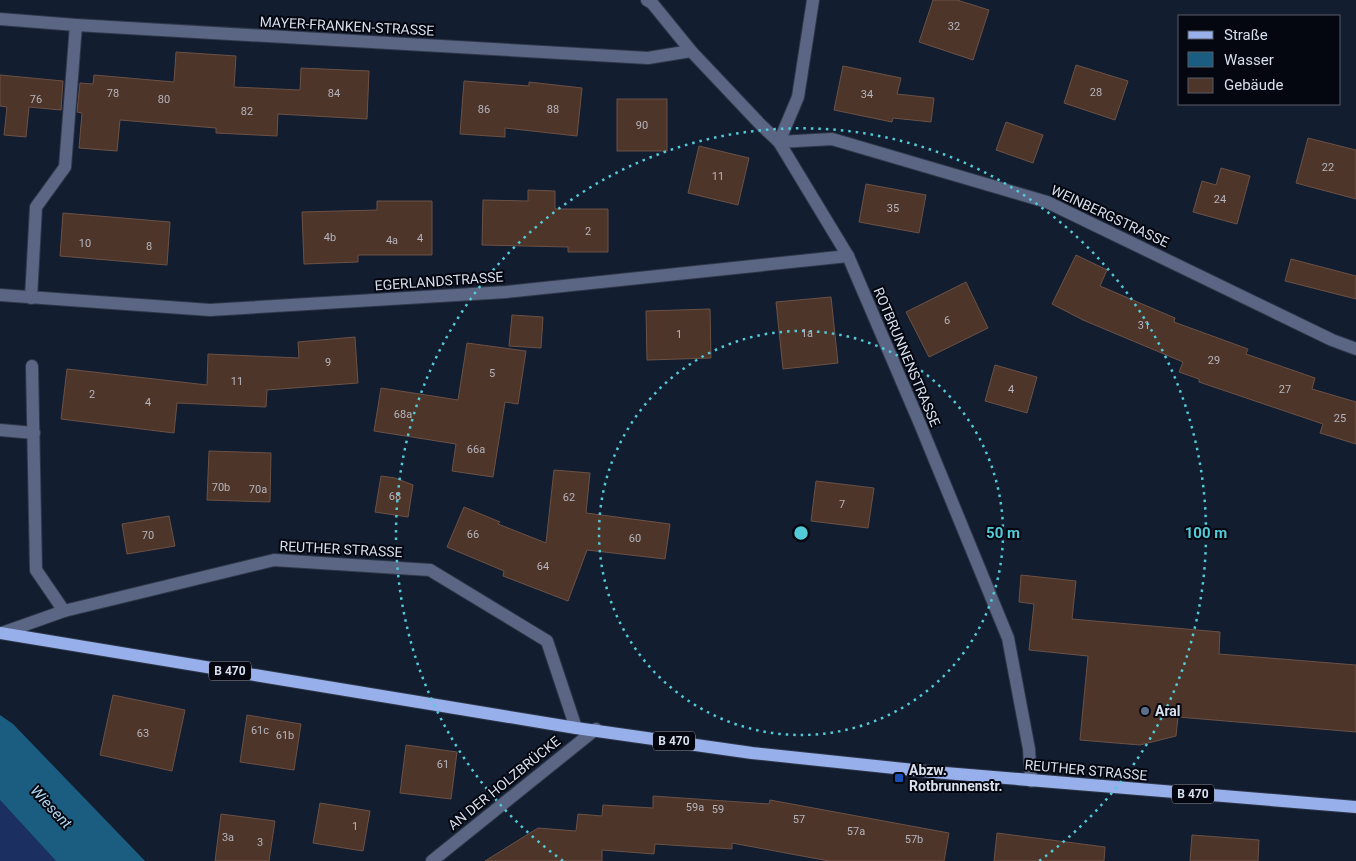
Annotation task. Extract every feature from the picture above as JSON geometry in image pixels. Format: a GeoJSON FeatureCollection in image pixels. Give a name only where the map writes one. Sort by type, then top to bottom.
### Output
{"type":"FeatureCollection","features":[{"type":"Feature","properties":{"kind":"main road","name":"REUTHER STRASSE"},"geometry":{"type":"LineString","coordinates":[[1,633],[576,728],[596,729],[752,753],[1031,781],[1356,807]]}},
{"type":"Feature","properties":{"kind":"street","name":"ROTBRUNNENSTRASSE"},"geometry":{"type":"LineString","coordinates":[[647,0],[691,51],[779,142],[848,256],[920,424],[1008,638],[1029,749],[1031,781]]}},
{"type":"Feature","properties":{"kind":"street"},"geometry":{"type":"LineString","coordinates":[[779,142],[798,97],[813,0]]}},
{"type":"Feature","properties":{"kind":"street","name":"MAYER-FRANKEN-STRASSE"},"geometry":{"type":"LineString","coordinates":[[0,19],[648,58],[691,51]]}},
{"type":"Feature","properties":{"kind":"street"},"geometry":{"type":"LineString","coordinates":[[31,298],[36,207],[66,167],[76,25]]}},
{"type":"Feature","properties":{"kind":"street","name":"WEINBERGSTRASSE"},"geometry":{"type":"LineString","coordinates":[[779,142],[832,139],[1047,202],[1332,340],[1356,349]]}},
{"type":"Feature","properties":{"kind":"street","name":"EGERLANDSTRASSE"},"geometry":{"type":"LineString","coordinates":[[0,295],[220,309],[506,292],[848,256]]}},
{"type":"Feature","properties":{"kind":"street"},"geometry":{"type":"LineString","coordinates":[[32,366],[36,570],[64,611]]}},
{"type":"Feature","properties":{"kind":"street"},"geometry":{"type":"LineString","coordinates":[[0,430],[34,433]]}},
{"type":"Feature","properties":{"kind":"street","name":"REUTHER STRASSE"},"geometry":{"type":"LineString","coordinates":[[1,633],[64,611],[274,560],[430,570],[547,641],[576,728]]}},
{"type":"Feature","properties":{"kind":"street","name":"AN DER HOLZBRÜCKE"},"geometry":{"type":"LineString","coordinates":[[432,861],[596,729]]}},
{"type":"Feature","properties":{"kind":"shaded area"},"geometry":{"type":"Polygon","coordinates":[[[0,800],[56,861],[0,861],[0,800]]]}},
{"type":"Feature","properties":{"kind":"water","name":"Wiesent"},"geometry":{"type":"Polygon","coordinates":[[[0,715],[13,724],[145,861],[56,861],[0,800],[0,715]]]}},
{"type":"Feature","properties":{"kind":"building"},"geometry":{"type":"Polygon","coordinates":[[[933,0],[957,0],[989,10],[973,60],[919,42],[933,0]]]}},
{"type":"Feature","properties":{"kind":"building"},"geometry":{"type":"Polygon","coordinates":[[[176,52],[236,56],[234,87],[300,90],[301,68],[369,71],[367,119],[278,114],[277,136],[216,133],[216,128],[120,120],[117,151],[79,148],[82,113],[77,112],[80,83],[93,84],[94,75],[174,82],[176,52]]]}},
{"type":"Feature","properties":{"kind":"building"},"geometry":{"type":"Polygon","coordinates":[[[1076,65],[1128,81],[1115,120],[1064,103],[1076,65]]]}},
{"type":"Feature","properties":{"kind":"building"},"geometry":{"type":"Polygon","coordinates":[[[843,66],[901,78],[897,94],[934,98],[931,122],[893,118],[892,122],[834,110],[843,66]]]}},
{"type":"Feature","properties":{"kind":"building"},"geometry":{"type":"Polygon","coordinates":[[[0,75],[63,81],[61,110],[29,107],[26,137],[4,135],[7,107],[0,106],[0,75]]]}},
{"type":"Feature","properties":{"kind":"building"},"geometry":{"type":"Polygon","coordinates":[[[464,81],[529,86],[529,82],[582,88],[577,136],[505,128],[505,137],[460,134],[464,81]]]}},
{"type":"Feature","properties":{"kind":"building"},"geometry":{"type":"Polygon","coordinates":[[[617,99],[667,99],[667,151],[617,151],[617,99]]]}},
{"type":"Feature","properties":{"kind":"building"},"geometry":{"type":"Polygon","coordinates":[[[1006,122],[1043,135],[1033,163],[996,150],[1006,122]]]}},
{"type":"Feature","properties":{"kind":"building"},"geometry":{"type":"Polygon","coordinates":[[[1308,138],[1356,150],[1356,199],[1296,183],[1308,138]]]}},
{"type":"Feature","properties":{"kind":"building"},"geometry":{"type":"Polygon","coordinates":[[[699,146],[749,158],[738,205],[688,193],[699,146]]]}},
{"type":"Feature","properties":{"kind":"building"},"geometry":{"type":"Polygon","coordinates":[[[1221,168],[1250,176],[1237,224],[1193,212],[1202,181],[1216,185],[1221,168]]]}},
{"type":"Feature","properties":{"kind":"building"},"geometry":{"type":"Polygon","coordinates":[[[866,184],[926,195],[919,233],[859,222],[866,184]]]}},
{"type":"Feature","properties":{"kind":"building"},"geometry":{"type":"Polygon","coordinates":[[[528,190],[555,191],[555,209],[608,209],[608,252],[568,252],[568,247],[482,245],[483,200],[528,201],[528,190]]]}},
{"type":"Feature","properties":{"kind":"building"},"geometry":{"type":"Polygon","coordinates":[[[377,201],[432,201],[432,255],[358,255],[358,262],[304,264],[302,212],[377,210],[377,201]]]}},
{"type":"Feature","properties":{"kind":"building"},"geometry":{"type":"Polygon","coordinates":[[[63,213],[170,222],[167,265],[60,256],[63,213]]]}},
{"type":"Feature","properties":{"kind":"building"},"geometry":{"type":"Polygon","coordinates":[[[1076,255],[1107,270],[1100,286],[1175,318],[1174,322],[1248,349],[1246,354],[1315,378],[1312,389],[1356,402],[1356,444],[1320,433],[1323,424],[1199,382],[1199,379],[1179,372],[1183,362],[1083,320],[1052,304],[1076,255]]]}},
{"type":"Feature","properties":{"kind":"building"},"geometry":{"type":"Polygon","coordinates":[[[1291,259],[1356,276],[1356,299],[1285,281],[1291,259]]]}},
{"type":"Feature","properties":{"kind":"building"},"geometry":{"type":"Polygon","coordinates":[[[966,282],[988,328],[929,357],[906,312],[966,282]]]}},
{"type":"Feature","properties":{"kind":"building"},"geometry":{"type":"Polygon","coordinates":[[[831,297],[838,363],[783,369],[776,302],[831,297]]]}},
{"type":"Feature","properties":{"kind":"building"},"geometry":{"type":"Polygon","coordinates":[[[710,309],[711,358],[647,360],[646,311],[710,309]]]}},
{"type":"Feature","properties":{"kind":"building"},"geometry":{"type":"Polygon","coordinates":[[[512,315],[543,317],[541,348],[509,346],[512,315]]]}},
{"type":"Feature","properties":{"kind":"building"},"geometry":{"type":"Polygon","coordinates":[[[355,337],[358,383],[267,390],[266,407],[177,403],[174,433],[61,419],[67,369],[207,385],[208,354],[299,358],[298,342],[355,337]]]}},
{"type":"Feature","properties":{"kind":"building"},"geometry":{"type":"Polygon","coordinates":[[[467,343],[526,351],[518,404],[505,402],[493,477],[452,471],[456,444],[374,431],[381,388],[458,400],[467,343]]]}},
{"type":"Feature","properties":{"kind":"building"},"geometry":{"type":"Polygon","coordinates":[[[995,365],[1037,377],[1027,413],[985,401],[995,365]]]}},
{"type":"Feature","properties":{"kind":"building"},"geometry":{"type":"Polygon","coordinates":[[[209,451],[271,453],[270,502],[207,500],[209,451]]]}},
{"type":"Feature","properties":{"kind":"building"},"geometry":{"type":"Polygon","coordinates":[[[554,470],[590,473],[586,513],[670,524],[665,559],[587,550],[568,601],[503,576],[504,571],[447,547],[464,507],[500,522],[498,524],[546,543],[554,470]]]}},
{"type":"Feature","properties":{"kind":"building"},"geometry":{"type":"Polygon","coordinates":[[[381,476],[395,478],[413,485],[408,517],[375,512],[381,476]]]}},
{"type":"Feature","properties":{"kind":"building"},"geometry":{"type":"Polygon","coordinates":[[[816,481],[874,488],[868,528],[811,521],[816,481]]]}},
{"type":"Feature","properties":{"kind":"building"},"geometry":{"type":"Polygon","coordinates":[[[169,516],[175,546],[127,554],[122,524],[169,516]]]}},
{"type":"Feature","properties":{"kind":"building"},"geometry":{"type":"Polygon","coordinates":[[[1021,575],[1076,581],[1072,619],[1220,632],[1219,654],[1356,665],[1356,732],[1178,717],[1176,736],[1140,745],[1080,740],[1088,656],[1029,650],[1034,604],[1019,602],[1021,575]]]}},
{"type":"Feature","properties":{"kind":"building"},"geometry":{"type":"Polygon","coordinates":[[[113,695],[185,710],[172,771],[100,755],[113,695]]]}},
{"type":"Feature","properties":{"kind":"building"},"geometry":{"type":"Polygon","coordinates":[[[247,715],[301,724],[294,770],[240,762],[247,715]]]}},
{"type":"Feature","properties":{"kind":"building"},"geometry":{"type":"Polygon","coordinates":[[[406,745],[457,752],[451,799],[400,793],[406,745]]]}},
{"type":"Feature","properties":{"kind":"building"},"geometry":{"type":"Polygon","coordinates":[[[653,796],[769,804],[770,800],[949,833],[944,861],[829,861],[732,843],[732,849],[655,844],[654,854],[602,850],[602,861],[485,861],[538,828],[576,831],[578,814],[602,816],[603,805],[653,808],[653,796]]]}},
{"type":"Feature","properties":{"kind":"building"},"geometry":{"type":"Polygon","coordinates":[[[320,803],[370,811],[363,851],[313,843],[320,803]]]}},
{"type":"Feature","properties":{"kind":"building"},"geometry":{"type":"Polygon","coordinates":[[[221,814],[275,821],[269,861],[215,861],[221,814]]]}},
{"type":"Feature","properties":{"kind":"building"},"geometry":{"type":"Polygon","coordinates":[[[997,833],[1105,847],[1104,861],[994,861],[997,833]]]}},
{"type":"Feature","properties":{"kind":"building"},"geometry":{"type":"Polygon","coordinates":[[[1192,835],[1259,840],[1258,861],[1190,861],[1192,835]]]}},
{"type":"Feature","properties":{"kind":"place","name":"Aral"},"geometry":{"type":"Point","coordinates":[1145,711]}},
{"type":"Feature","properties":{"kind":"place","name":"Abzw. Rotbrunnenstr."},"geometry":{"type":"Point","coordinates":[899,778]}}]}
